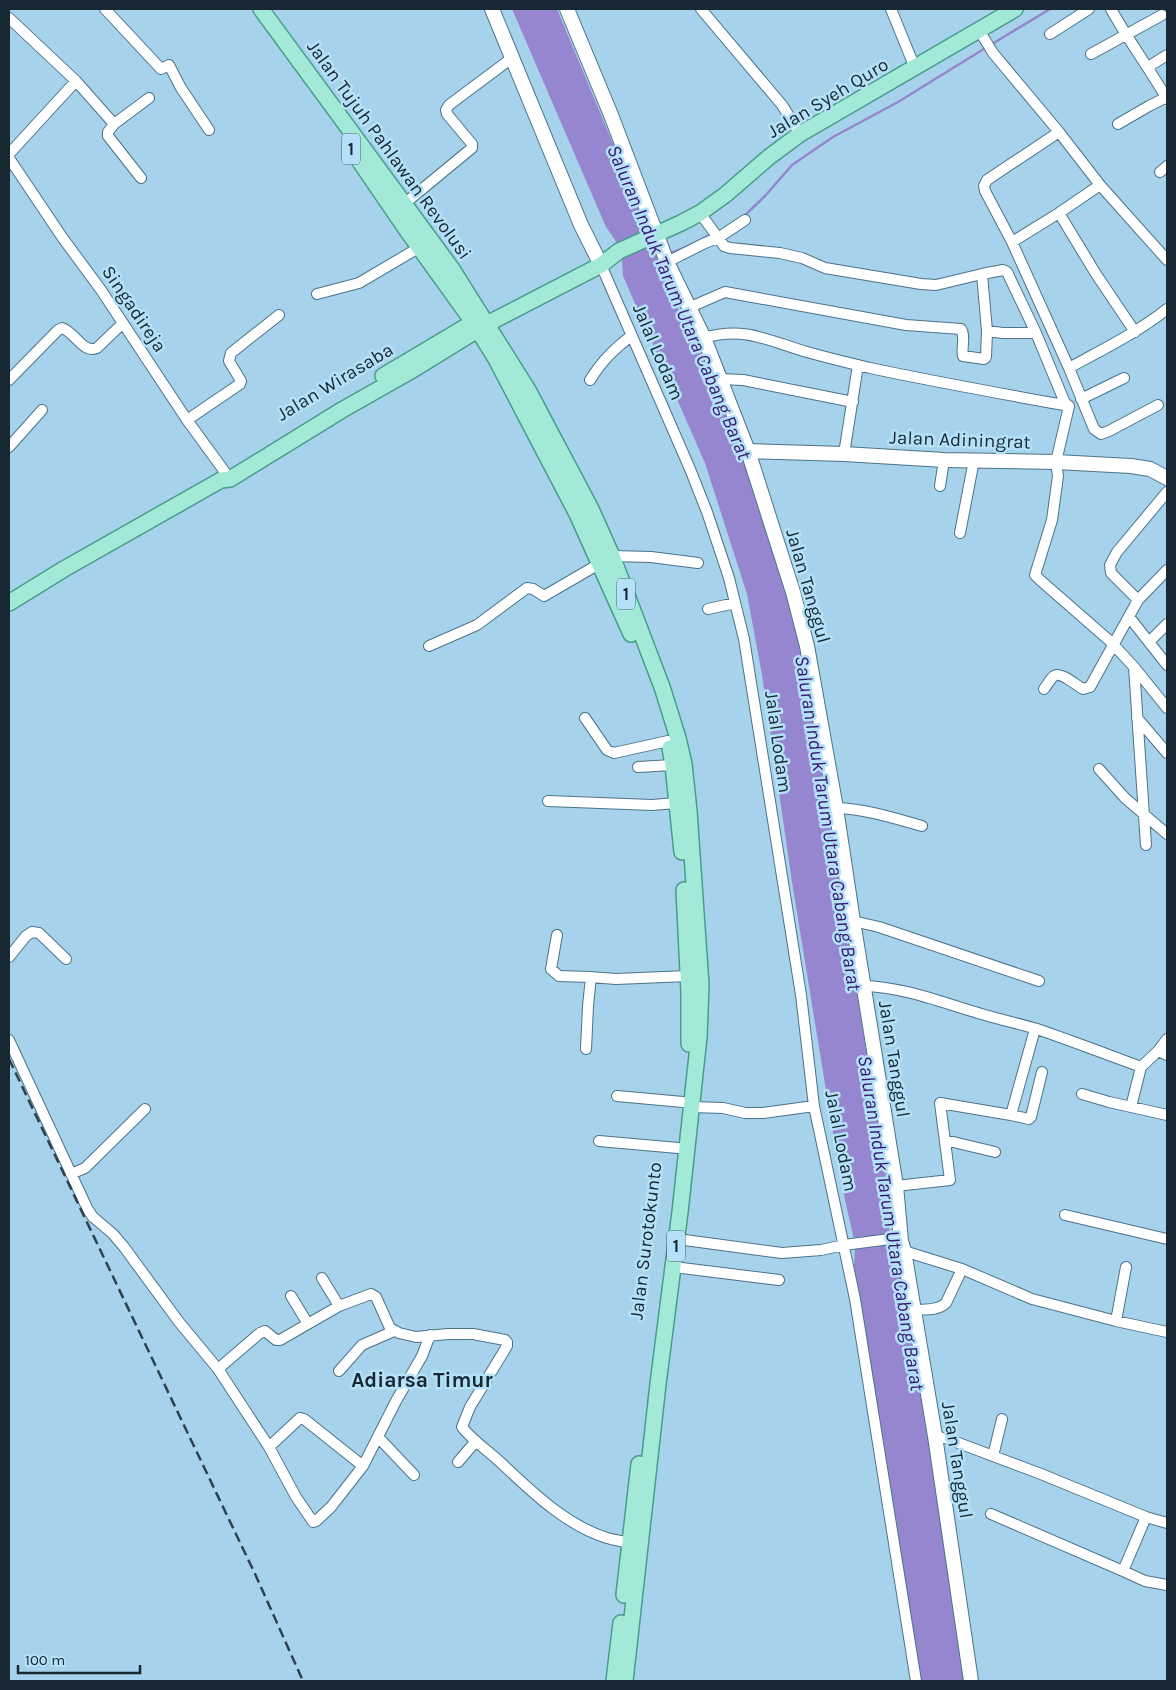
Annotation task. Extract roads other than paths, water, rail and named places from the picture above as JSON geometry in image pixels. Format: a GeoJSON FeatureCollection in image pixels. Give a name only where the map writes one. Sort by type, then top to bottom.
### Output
{"type":"FeatureCollection","features":[{"type":"Feature","properties":{"kind":"main road","name":"Jalan Tujuh Pahlawan Revolusi"},"geometry":{"type":"LineString","coordinates":[[250,9],[358,158],[406,229],[480,323]]}},
{"type":"Feature","properties":{"kind":"main road","name":"Jalan Tujuh Pahlawan Revolusi"},"geometry":{"type":"LineString","coordinates":[[261,9],[452,269],[480,323]]}},
{"type":"Feature","properties":{"kind":"main road","name":"Jalan Syeh Quro"},"geometry":{"type":"LineString","coordinates":[[480,323],[548,285],[700,213],[800,134],[915,68],[981,33],[1015,9]]}},
{"type":"Feature","properties":{"kind":"main road","name":"Jalan Wirasaba"},"geometry":{"type":"LineString","coordinates":[[9,603],[64,569],[417,368],[480,323]]}},
{"type":"Feature","properties":{"kind":"main road","name":"1"},"geometry":{"type":"LineString","coordinates":[[480,323],[496,358],[577,514],[605,560],[662,687],[684,764],[683,807]]}},
{"type":"Feature","properties":{"kind":"main road","name":"1"},"geometry":{"type":"LineString","coordinates":[[605,560],[654,691],[683,807]]}},
{"type":"Feature","properties":{"kind":"main road","name":"Jalan Surotokunto"},"geometry":{"type":"LineString","coordinates":[[626,1681],[657,1394],[677,1239],[685,1124],[699,1037],[701,998],[692,931],[683,807]]}},
{"type":"Feature","properties":{"kind":"main road","name":"Jalan Surotokunto"},"geometry":{"type":"LineString","coordinates":[[688,1104],[688,976],[692,931]]}},
{"type":"Feature","properties":{"kind":"main road","name":"Jalan Surotokunto"},"geometry":{"type":"LineString","coordinates":[[614,1681],[629,1543],[678,1148],[685,1124]]}},
{"type":"Feature","properties":{"kind":"street"},"geometry":{"type":"LineString","coordinates":[[105,9],[161,68],[169,65],[181,88],[209,130]]}},
{"type":"Feature","properties":{"kind":"street"},"geometry":{"type":"LineString","coordinates":[[492,9],[581,224],[599,262]]}},
{"type":"Feature","properties":{"kind":"street","name":"Jalan Tanggul"},"geometry":{"type":"LineString","coordinates":[[567,9],[655,235],[688,308],[704,338],[748,451],[793,592],[807,646],[836,808],[896,1186],[898,1244],[914,1310],[971,1681]]}},
{"type":"Feature","properties":{"kind":"street"},"geometry":{"type":"LineString","coordinates":[[702,9],[782,105],[800,134]]}},
{"type":"Feature","properties":{"kind":"street"},"geometry":{"type":"LineString","coordinates":[[891,9],[915,68]]}},
{"type":"Feature","properties":{"kind":"street"},"geometry":{"type":"LineString","coordinates":[[1050,34],[1089,9]]}},
{"type":"Feature","properties":{"kind":"street"},"geometry":{"type":"LineString","coordinates":[[1111,9],[1126,36],[1148,66],[1167,98],[1118,124]]}},
{"type":"Feature","properties":{"kind":"street"},"geometry":{"type":"LineString","coordinates":[[1091,54],[1162,15]]}},
{"type":"Feature","properties":{"kind":"street"},"geometry":{"type":"LineString","coordinates":[[9,18],[76,80],[114,124]]}},
{"type":"Feature","properties":{"kind":"street"},"geometry":{"type":"LineString","coordinates":[[981,33],[993,53],[1060,132],[1100,185],[1167,260]]}},
{"type":"Feature","properties":{"kind":"street"},"geometry":{"type":"LineString","coordinates":[[1148,66],[1167,55]]}},
{"type":"Feature","properties":{"kind":"street"},"geometry":{"type":"LineString","coordinates":[[404,204],[472,148],[472,144],[447,114],[446,110],[449,105],[512,58]]}},
{"type":"Feature","properties":{"kind":"street"},"geometry":{"type":"LineString","coordinates":[[9,154],[76,80]]}},
{"type":"Feature","properties":{"kind":"street"},"geometry":{"type":"LineString","coordinates":[[141,178],[108,136],[110,128],[114,124],[149,98]]}},
{"type":"Feature","properties":{"kind":"street"},"geometry":{"type":"LineString","coordinates":[[1060,132],[988,180],[984,186],[985,191],[1012,242],[1069,368],[1094,429],[1101,434],[1109,432],[1158,404]]}},
{"type":"Feature","properties":{"kind":"street","name":"Singadireja"},"geometry":{"type":"LineString","coordinates":[[9,158],[226,477]]}},
{"type":"Feature","properties":{"kind":"street"},"geometry":{"type":"LineString","coordinates":[[1012,242],[1100,185]]}},
{"type":"Feature","properties":{"kind":"street"},"geometry":{"type":"LineString","coordinates":[[700,213],[724,246],[780,253],[802,258],[826,268],[936,285],[1003,270],[1007,272],[1036,333],[1065,402],[1069,406]]}},
{"type":"Feature","properties":{"kind":"street"},"geometry":{"type":"LineString","coordinates":[[1059,213],[1096,274],[1135,332]]}},
{"type":"Feature","properties":{"kind":"street"},"geometry":{"type":"LineString","coordinates":[[666,258],[745,220]]}},
{"type":"Feature","properties":{"kind":"street"},"geometry":{"type":"LineString","coordinates":[[317,294],[359,283],[420,247]]}},
{"type":"Feature","properties":{"kind":"street","name":"Jalal Lodam"},"geometry":{"type":"LineString","coordinates":[[599,262],[690,468],[707,512],[736,603],[756,709],[770,810],[801,995],[814,1106],[855,1299],[916,1681]]}},
{"type":"Feature","properties":{"kind":"street"},"geometry":{"type":"LineString","coordinates":[[688,308],[725,292],[906,325],[961,329],[964,338],[963,356],[984,359],[986,357],[987,331],[982,274]]}},
{"type":"Feature","properties":{"kind":"street"},"geometry":{"type":"LineString","coordinates":[[1069,368],[1149,324],[1167,309]]}},
{"type":"Feature","properties":{"kind":"street"},"geometry":{"type":"LineString","coordinates":[[187,420],[240,384],[241,381],[229,361],[232,353],[278,315]]}},
{"type":"Feature","properties":{"kind":"street"},"geometry":{"type":"LineString","coordinates":[[10,375],[62,328],[69,330],[87,349],[92,350],[97,348],[123,324]]}},
{"type":"Feature","properties":{"kind":"street"},"geometry":{"type":"LineString","coordinates":[[987,331],[1036,333]]}},
{"type":"Feature","properties":{"kind":"street"},"geometry":{"type":"LineString","coordinates":[[704,338],[717,334],[733,333],[761,336],[805,352],[858,365],[944,384],[1069,406]]}},
{"type":"Feature","properties":{"kind":"street"},"geometry":{"type":"LineString","coordinates":[[590,380],[604,359],[631,336]]}},
{"type":"Feature","properties":{"kind":"street"},"geometry":{"type":"LineString","coordinates":[[844,454],[858,365]]}},
{"type":"Feature","properties":{"kind":"street"},"geometry":{"type":"LineString","coordinates":[[1081,399],[1124,378]]}},
{"type":"Feature","properties":{"kind":"street"},"geometry":{"type":"LineString","coordinates":[[720,379],[743,380],[853,402]]}},
{"type":"Feature","properties":{"kind":"street"},"geometry":{"type":"LineString","coordinates":[[1069,406],[1056,462],[1058,476],[1052,520],[1044,550],[1036,569],[1036,577],[1115,645],[1167,708]]}},
{"type":"Feature","properties":{"kind":"street"},"geometry":{"type":"LineString","coordinates":[[9,447],[42,410]]}},
{"type":"Feature","properties":{"kind":"street","name":"Jalan Adiningrat"},"geometry":{"type":"LineString","coordinates":[[748,451],[1143,467],[1167,478]]}},
{"type":"Feature","properties":{"kind":"street"},"geometry":{"type":"LineString","coordinates":[[940,486],[944,460]]}},
{"type":"Feature","properties":{"kind":"street"},"geometry":{"type":"LineString","coordinates":[[960,533],[974,460]]}},
{"type":"Feature","properties":{"kind":"street"},"geometry":{"type":"LineString","coordinates":[[1138,600],[1112,573],[1110,565],[1117,552],[1167,492]]}},
{"type":"Feature","properties":{"kind":"street"},"geometry":{"type":"LineString","coordinates":[[429,646],[476,624],[527,588],[533,589],[544,596],[605,560],[651,557],[698,563]]}},
{"type":"Feature","properties":{"kind":"street"},"geometry":{"type":"LineString","coordinates":[[1044,689],[1057,674],[1062,675],[1079,687],[1088,688],[1115,645],[1138,600],[1167,570]]}},
{"type":"Feature","properties":{"kind":"street"},"geometry":{"type":"LineString","coordinates":[[708,609],[736,603]]}},
{"type":"Feature","properties":{"kind":"street"},"geometry":{"type":"LineString","coordinates":[[1130,618],[1167,664]]}},
{"type":"Feature","properties":{"kind":"street"},"geometry":{"type":"LineString","coordinates":[[1148,642],[1167,624]]}},
{"type":"Feature","properties":{"kind":"street"},"geometry":{"type":"LineString","coordinates":[[1134,667],[1146,845]]}},
{"type":"Feature","properties":{"kind":"street"},"geometry":{"type":"LineString","coordinates":[[586,718],[607,750],[614,753],[668,741]]}},
{"type":"Feature","properties":{"kind":"street"},"geometry":{"type":"LineString","coordinates":[[1137,718],[1167,753]]}},
{"type":"Feature","properties":{"kind":"street"},"geometry":{"type":"LineString","coordinates":[[638,767],[673,765]]}},
{"type":"Feature","properties":{"kind":"street"},"geometry":{"type":"LineString","coordinates":[[1099,769],[1125,798],[1167,834]]}},
{"type":"Feature","properties":{"kind":"street"},"geometry":{"type":"LineString","coordinates":[[548,801],[683,807]]}},
{"type":"Feature","properties":{"kind":"street"},"geometry":{"type":"LineString","coordinates":[[836,808],[854,808],[922,826]]}},
{"type":"Feature","properties":{"kind":"street"},"geometry":{"type":"LineString","coordinates":[[853,921],[879,927],[1039,981]]}},
{"type":"Feature","properties":{"kind":"street"},"geometry":{"type":"LineString","coordinates":[[9,957],[26,936],[32,932],[39,933],[66,959]]}},
{"type":"Feature","properties":{"kind":"street"},"geometry":{"type":"LineString","coordinates":[[557,935],[552,972],[559,976],[616,978],[688,976]]}},
{"type":"Feature","properties":{"kind":"street"},"geometry":{"type":"LineString","coordinates":[[586,1049],[591,978]]}},
{"type":"Feature","properties":{"kind":"street"},"geometry":{"type":"LineString","coordinates":[[863,986],[890,987],[912,993],[985,1016],[1035,1029],[1141,1067]]}},
{"type":"Feature","properties":{"kind":"street"},"geometry":{"type":"LineString","coordinates":[[1011,1115],[1035,1029]]}},
{"type":"Feature","properties":{"kind":"street"},"geometry":{"type":"LineString","coordinates":[[1131,1107],[1141,1067],[1162,1053],[1167,1039]]}},
{"type":"Feature","properties":{"kind":"street"},"geometry":{"type":"LineString","coordinates":[[9,1040],[93,1217],[113,1234],[178,1322],[218,1370],[270,1447],[296,1497],[314,1522],[331,1507],[363,1466],[422,1356],[430,1335]]}},
{"type":"Feature","properties":{"kind":"street"},"geometry":{"type":"LineString","coordinates":[[896,1186],[950,1180],[940,1103],[1030,1118],[1042,1072]]}},
{"type":"Feature","properties":{"kind":"street"},"geometry":{"type":"LineString","coordinates":[[1082,1094],[1167,1115]]}},
{"type":"Feature","properties":{"kind":"street"},"geometry":{"type":"LineString","coordinates":[[617,1096],[763,1113],[814,1106]]}},
{"type":"Feature","properties":{"kind":"street"},"geometry":{"type":"LineString","coordinates":[[71,1174],[84,1168],[145,1109]]}},
{"type":"Feature","properties":{"kind":"street"},"geometry":{"type":"LineString","coordinates":[[945,1140],[995,1152]]}},
{"type":"Feature","properties":{"kind":"street"},"geometry":{"type":"LineString","coordinates":[[599,1141],[678,1148]]}},
{"type":"Feature","properties":{"kind":"street"},"geometry":{"type":"LineString","coordinates":[[1065,1215],[1167,1239]]}},
{"type":"Feature","properties":{"kind":"street"},"geometry":{"type":"LineString","coordinates":[[677,1239],[782,1254],[855,1244],[898,1244],[1032,1299],[1167,1332]]}},
{"type":"Feature","properties":{"kind":"street"},"geometry":{"type":"LineString","coordinates":[[674,1267],[779,1280]]}},
{"type":"Feature","properties":{"kind":"street"},"geometry":{"type":"LineString","coordinates":[[1116,1321],[1126,1267]]}},
{"type":"Feature","properties":{"kind":"street"},"geometry":{"type":"LineString","coordinates":[[914,1310],[943,1306],[962,1269]]}},
{"type":"Feature","properties":{"kind":"street"},"geometry":{"type":"LineString","coordinates":[[322,1278],[339,1306]]}},
{"type":"Feature","properties":{"kind":"street"},"geometry":{"type":"LineString","coordinates":[[218,1370],[260,1333],[265,1331],[278,1341],[339,1306],[371,1294],[375,1295],[389,1325],[394,1331],[404,1335],[416,1337],[473,1334],[505,1340],[507,1346],[470,1406],[462,1423],[464,1429],[543,1501],[588,1530],[606,1538],[629,1543]]}},
{"type":"Feature","properties":{"kind":"street"},"geometry":{"type":"LineString","coordinates":[[291,1296],[308,1324]]}},
{"type":"Feature","properties":{"kind":"street"},"geometry":{"type":"LineString","coordinates":[[339,1371],[362,1345],[394,1331]]}},
{"type":"Feature","properties":{"kind":"street"},"geometry":{"type":"LineString","coordinates":[[270,1447],[300,1418],[304,1419],[363,1466]]}},
{"type":"Feature","properties":{"kind":"street"},"geometry":{"type":"LineString","coordinates":[[993,1456],[1002,1419]]}},
{"type":"Feature","properties":{"kind":"street"},"geometry":{"type":"LineString","coordinates":[[934,1436],[948,1439],[1041,1474],[1146,1517],[1167,1523]]}},
{"type":"Feature","properties":{"kind":"street"},"geometry":{"type":"LineString","coordinates":[[378,1437],[414,1475]]}},
{"type":"Feature","properties":{"kind":"street"},"geometry":{"type":"LineString","coordinates":[[458,1462],[476,1441]]}},
{"type":"Feature","properties":{"kind":"street"},"geometry":{"type":"LineString","coordinates":[[990,1514],[1145,1581],[1167,1585]]}},
{"type":"Feature","properties":{"kind":"street"},"geometry":{"type":"LineString","coordinates":[[1123,1571],[1146,1517]]}},
{"type":"Feature","properties":{"kind":"water","name":"Saluran Induk Tarum Utara Cabang Barat"},"geometry":{"type":"Polygon","coordinates":[[[512,9],[557,9],[646,223],[648,241],[655,250],[674,301],[715,381],[745,453],[789,596],[808,689],[887,1181],[890,1239],[900,1257],[966,1681],[918,1681],[854,1267],[855,1244],[841,1182],[792,882],[762,675],[747,594],[705,463],[623,276],[621,255],[617,244],[606,227],[512,9]]]}},
{"type":"Feature","properties":{"kind":"waterway"},"geometry":{"type":"LineString","coordinates":[[992,44],[1050,9]]}},
{"type":"Feature","properties":{"kind":"waterway"},"geometry":{"type":"LineString","coordinates":[[743,217],[765,196],[792,165],[833,137],[898,102],[987,47]]}},
{"type":"Feature","properties":{"kind":"waterway","name":"Saluran Induk Tarum Utara Cabang Barat"},"geometry":{"type":"LineString","coordinates":[[670,253],[712,234]]}},
{"type":"Feature","properties":{"kind":"railway"},"geometry":{"type":"LineString","coordinates":[[9,1059],[256,1576],[303,1681]]}},
{"type":"Feature","properties":{"kind":"district","name":"Adiarsa Timur"},"geometry":{"type":"Point","coordinates":[422,1380]}}]}
